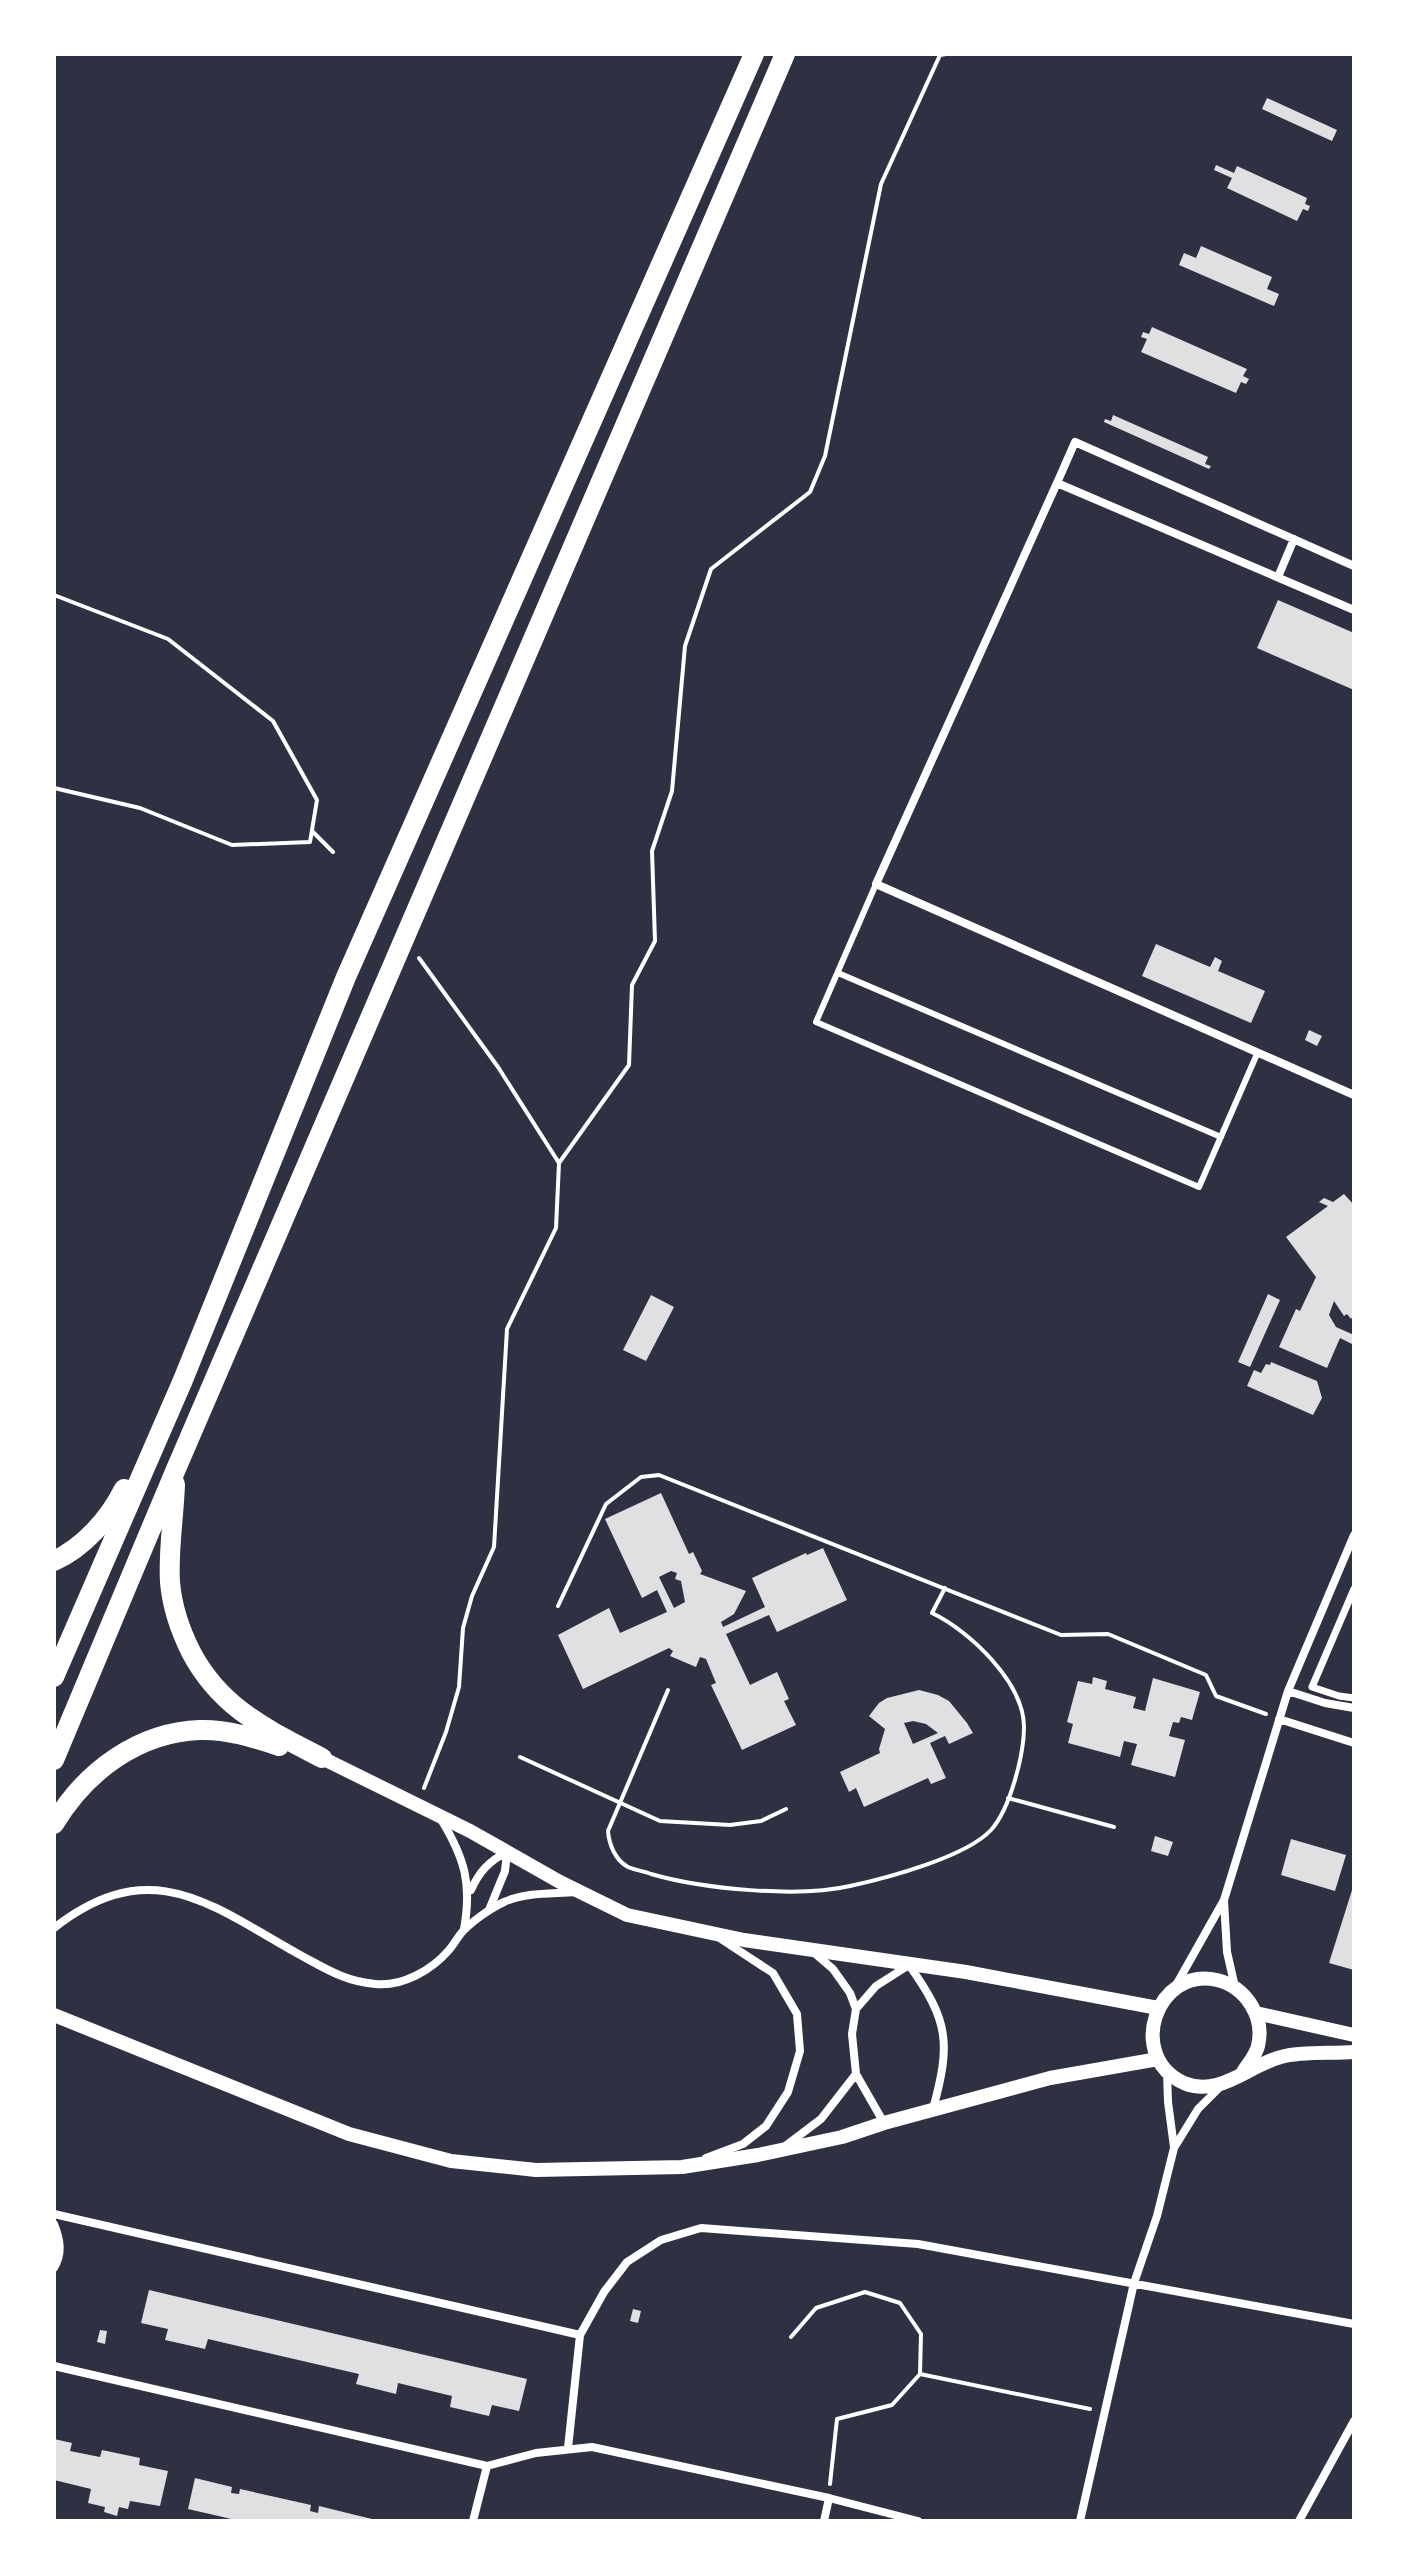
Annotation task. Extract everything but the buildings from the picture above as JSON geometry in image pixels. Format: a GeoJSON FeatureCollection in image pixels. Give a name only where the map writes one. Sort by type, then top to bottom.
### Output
{"type":"FeatureCollection","features":[{"type":"Feature","properties":{"kind":"highway"},"geometry":{"type":"LineString","coordinates":[[54,1677],[183,1380],[346,977],[754,54]]}},
{"type":"Feature","properties":{"kind":"highway"},"geometry":{"type":"LineString","coordinates":[[54,1760],[176,1469],[785,54]]}},
{"type":"Feature","properties":{"kind":"highway"},"geometry":{"type":"LineString","coordinates":[[54,1561],[69,1554],[104,1521],[119,1499],[154,1423],[183,1380]]}},
{"type":"Feature","properties":{"kind":"highway"},"geometry":{"type":"LineString","coordinates":[[176,1469],[170,1582],[179,1628],[203,1674],[224,1698],[254,1722],[322,1758]]}},
{"type":"Feature","properties":{"kind":"highway"},"geometry":{"type":"LineString","coordinates":[[54,1824],[66,1804],[96,1771],[161,1734],[202,1730],[255,1738],[322,1758]]}},
{"type":"Feature","properties":{"kind":"street"},"geometry":{"type":"LineString","coordinates":[[1354,566],[1075,442],[876,884],[1354,1095]]}},
{"type":"Feature","properties":{"kind":"street"},"geometry":{"type":"LineString","coordinates":[[1057,483],[1354,610]]}},
{"type":"Feature","properties":{"kind":"street"},"geometry":{"type":"LineString","coordinates":[[1278,577],[1294,539]]}},
{"type":"Feature","properties":{"kind":"street"},"geometry":{"type":"LineString","coordinates":[[1174,2148],[1163,2066],[1152,2041],[1152,2027],[1158,2008],[1172,1991],[1224,1900],[1288,1691],[1354,1535]]}},
{"type":"Feature","properties":{"kind":"street"},"geometry":{"type":"LineString","coordinates":[[1354,1589],[1312,1687],[1354,1698]]}},
{"type":"Feature","properties":{"kind":"street"},"geometry":{"type":"LineString","coordinates":[[1288,1691],[1354,1708]]}},
{"type":"Feature","properties":{"kind":"street"},"geometry":{"type":"LineString","coordinates":[[1279,1719],[1354,1743]]}},
{"type":"Feature","properties":{"kind":"street"},"geometry":{"type":"LineString","coordinates":[[322,1758],[440,1816],[627,1915],[714,1934],[966,1972],[1158,2008]]}},
{"type":"Feature","properties":{"kind":"street"},"geometry":{"type":"LineString","coordinates":[[440,1816],[462,1860],[469,1895]]}},
{"type":"Feature","properties":{"kind":"street"},"geometry":{"type":"LineString","coordinates":[[464,1930],[469,1895],[482,1870],[493,1859],[507,1852]]}},
{"type":"Feature","properties":{"kind":"street"},"geometry":{"type":"LineString","coordinates":[[489,1911],[505,1871],[507,1852]]}},
{"type":"Feature","properties":{"kind":"street"},"geometry":{"type":"LineString","coordinates":[[54,1928],[79,1909],[118,1892],[185,1894],[346,1980],[379,1985],[405,1980],[425,1970],[448,1952],[464,1930],[503,1902],[524,1896],[580,1892]]}},
{"type":"Feature","properties":{"kind":"street"},"geometry":{"type":"LineString","coordinates":[[1224,1900],[1227,1952],[1235,1987]]}},
{"type":"Feature","properties":{"kind":"street"},"geometry":{"type":"LineString","coordinates":[[682,2167],[743,2144],[766,2126],[788,2092],[800,2051],[797,2014],[773,1973],[714,1934]]}},
{"type":"Feature","properties":{"kind":"street"},"geometry":{"type":"LineString","coordinates":[[808,1948],[833,1969],[850,1993],[856,2009],[852,2034],[856,2074],[884,2123]]}},
{"type":"Feature","properties":{"kind":"street"},"geometry":{"type":"LineString","coordinates":[[856,2009],[876,1986],[909,1965]]}},
{"type":"Feature","properties":{"kind":"street"},"geometry":{"type":"LineString","coordinates":[[909,1965],[933,1998],[943,2031],[945,2058],[933,2109]]}},
{"type":"Feature","properties":{"kind":"street"},"geometry":{"type":"LineString","coordinates":[[1172,1991],[1193,1981],[1216,1980],[1235,1987],[1247,1998],[1256,2013],[1260,2032],[1258,2049],[1243,2072]]}},
{"type":"Feature","properties":{"kind":"street"},"geometry":{"type":"LineString","coordinates":[[1256,2013],[1354,2035]]}},
{"type":"Feature","properties":{"kind":"street"},"geometry":{"type":"LineString","coordinates":[[54,2015],[349,2134],[451,2161],[536,2170],[682,2167],[781,2150],[842,2137],[1050,2078],[1163,2066],[1183,2083],[1197,2087],[1221,2085]]}},
{"type":"Feature","properties":{"kind":"street"},"geometry":{"type":"LineString","coordinates":[[1080,2521],[1134,2283],[1157,2216],[1174,2148],[1198,2109],[1221,2085],[1243,2072],[1281,2057],[1354,2052]]}},
{"type":"Feature","properties":{"kind":"street"},"geometry":{"type":"LineString","coordinates":[[781,2150],[821,2119],[856,2074]]}},
{"type":"Feature","properties":{"kind":"street"},"geometry":{"type":"LineString","coordinates":[[54,2214],[580,2335]]}},
{"type":"Feature","properties":{"kind":"street"},"geometry":{"type":"LineString","coordinates":[[54,2224],[61,2244],[54,2268]]}},
{"type":"Feature","properties":{"kind":"street"},"geometry":{"type":"LineString","coordinates":[[568,2448],[580,2335],[604,2292],[627,2262],[661,2240],[701,2228],[918,2244],[1354,2324]]}},
{"type":"Feature","properties":{"kind":"street"},"geometry":{"type":"LineString","coordinates":[[54,2366],[487,2466],[536,2453],[592,2447],[829,2498],[918,2521]]}},
{"type":"Feature","properties":{"kind":"street"},"geometry":{"type":"LineString","coordinates":[[1299,2521],[1354,2421]]}},
{"type":"Feature","properties":{"kind":"street"},"geometry":{"type":"LineString","coordinates":[[473,2521],[487,2466]]}},
{"type":"Feature","properties":{"kind":"street"},"geometry":{"type":"LineString","coordinates":[[824,2521],[829,2498]]}},
{"type":"Feature","properties":{"kind":"lane"},"geometry":{"type":"LineString","coordinates":[[876,884],[816,1022],[1199,1187],[1257,1054]]}},
{"type":"Feature","properties":{"kind":"lane"},"geometry":{"type":"LineString","coordinates":[[838,973],[1221,1137]]}},
{"type":"Feature","properties":{"kind":"path"},"geometry":{"type":"LineString","coordinates":[[416,1805],[433,1770],[446,1732],[459,1687],[463,1628],[472,1596],[494,1547],[507,1329],[556,1228],[559,1163],[629,1065],[632,985],[655,941],[652,851],[672,791],[685,646],[711,569],[810,492],[825,456],[881,184],[940,55],[946,54]]}},
{"type":"Feature","properties":{"kind":"path"},"geometry":{"type":"LineString","coordinates":[[54,595],[168,639],[273,721],[317,800],[310,842],[232,845],[140,808],[54,788]]}},
{"type":"Feature","properties":{"kind":"path"},"geometry":{"type":"LineString","coordinates":[[312,831],[333,852]]}},
{"type":"Feature","properties":{"kind":"path"},"geometry":{"type":"LineString","coordinates":[[415,953],[498,1067],[559,1163]]}},
{"type":"Feature","properties":{"kind":"path"},"geometry":{"type":"LineString","coordinates":[[558,1606],[606,1504],[641,1477],[659,1475],[1061,1635],[1108,1634],[1206,1675],[1216,1696],[1279,1719]]}},
{"type":"Feature","properties":{"kind":"path"},"geometry":{"type":"LineString","coordinates":[[668,1690],[608,1831],[616,1856],[627,1867],[678,1881],[792,1890],[848,1887],[945,1857],[974,1843],[991,1830],[1001,1815],[1024,1743],[1024,1713],[1009,1681],[975,1642],[947,1620],[932,1613],[945,1588]]}},
{"type":"Feature","properties":{"kind":"path"},"geometry":{"type":"LineString","coordinates":[[520,1757],[660,1821],[730,1825],[761,1821],[786,1809]]}},
{"type":"Feature","properties":{"kind":"path"},"geometry":{"type":"LineString","coordinates":[[1008,1798],[1114,1827]]}},
{"type":"Feature","properties":{"kind":"path"},"geometry":{"type":"LineString","coordinates":[[791,2337],[816,2308],[865,2292],[900,2303],[921,2334],[920,2374],[892,2405],[837,2419],[829,2498]]}},
{"type":"Feature","properties":{"kind":"path"},"geometry":{"type":"LineString","coordinates":[[920,2374],[1105,2412]]}}]}
